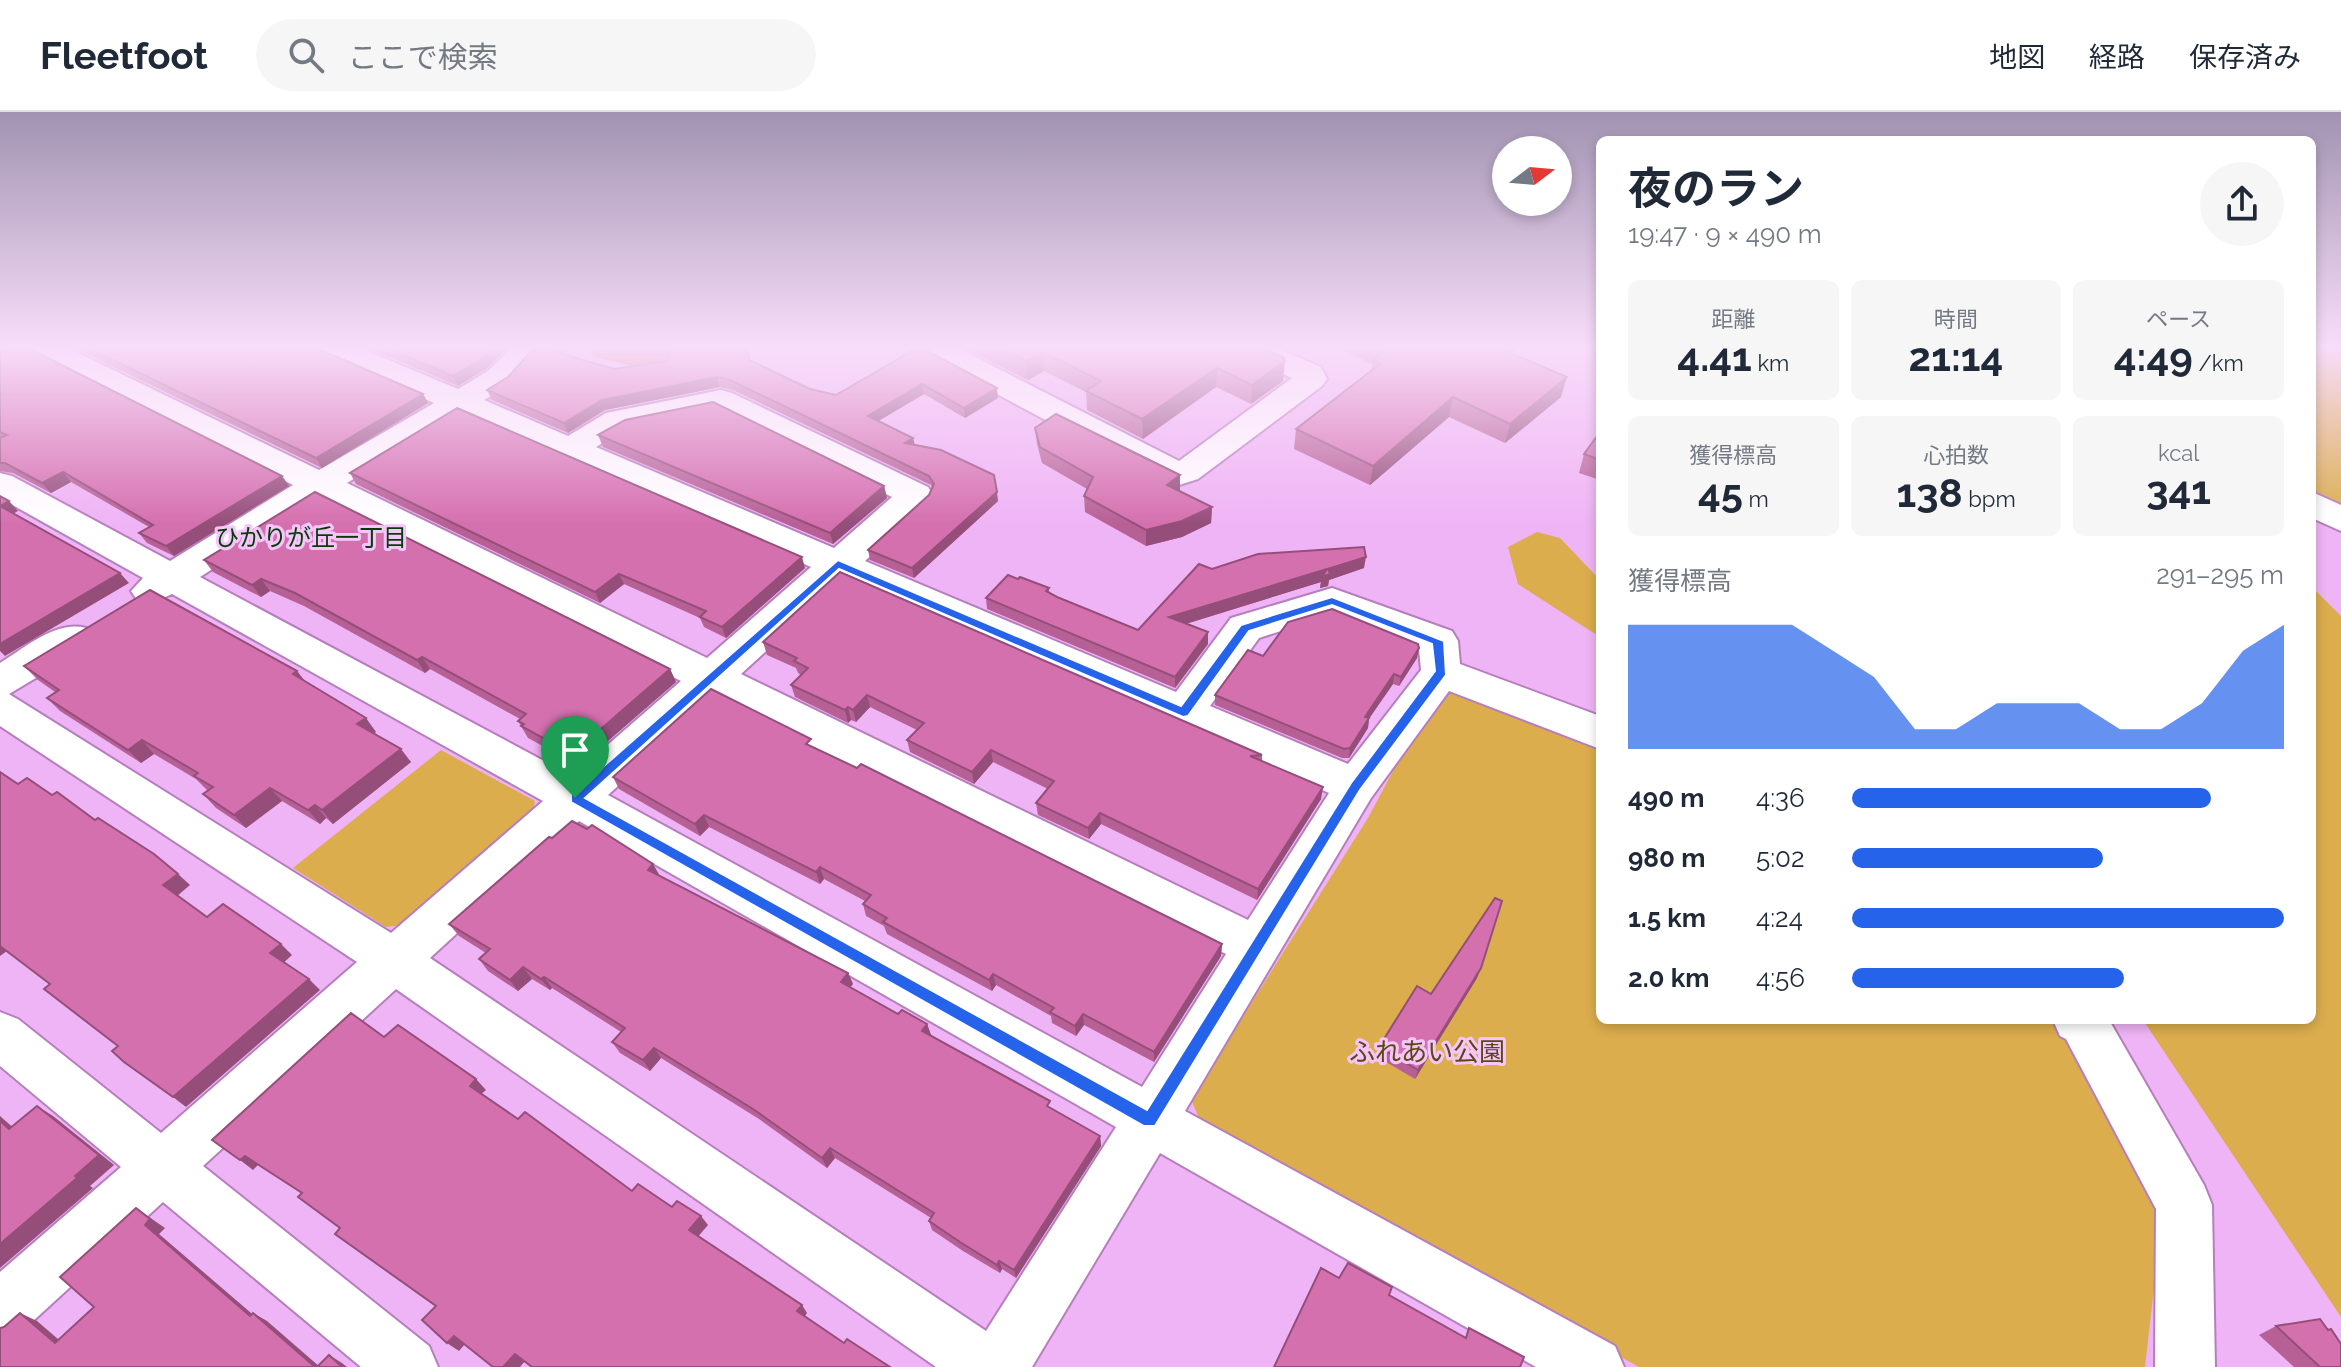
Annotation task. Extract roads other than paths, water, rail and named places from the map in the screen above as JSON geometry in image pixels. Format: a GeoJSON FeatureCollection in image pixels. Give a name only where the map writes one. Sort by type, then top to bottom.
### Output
{"type":"FeatureCollection","features":[{"type":"Feature","properties":{"kind":"street"},"geometry":{"type":"LineString","coordinates":[[163,407],[1257,947]]}},
{"type":"Feature","properties":{"kind":"street"},"geometry":{"type":"LineString","coordinates":[[0,682],[451,407]]}},
{"type":"Feature","properties":{"kind":"street"},"geometry":{"type":"LineString","coordinates":[[470,407],[1356,786]]}},
{"type":"Feature","properties":{"kind":"street"},"geometry":{"type":"LineString","coordinates":[[570,449],[618,420],[687,407]]}},
{"type":"Feature","properties":{"kind":"street"},"geometry":{"type":"LineString","coordinates":[[0,1311],[916,495],[734,407]]}},
{"type":"Feature","properties":{"kind":"street"},"geometry":{"type":"LineString","coordinates":[[1048,407],[1179,474],[1186,472],[1274,407]]}},
{"type":"Feature","properties":{"kind":"street"},"geometry":{"type":"LineString","coordinates":[[0,484],[575,798],[1594,1367]]}},
{"type":"Feature","properties":{"kind":"street"},"geometry":{"type":"LineString","coordinates":[[2316,505],[2341,520]]}},
{"type":"Feature","properties":{"kind":"street"},"geometry":{"type":"LineString","coordinates":[[998,1367],[1356,786],[1441,672],[1438,641],[1332,601],[1245,628],[1183,712]]}},
{"type":"Feature","properties":{"kind":"street"},"geometry":{"type":"LineString","coordinates":[[1441,672],[1596,731]]}},
{"type":"Feature","properties":{"kind":"street"},"geometry":{"type":"LineString","coordinates":[[0,706],[394,960],[988,1367]]}},
{"type":"Feature","properties":{"kind":"street"},"geometry":{"type":"LineString","coordinates":[[2085,1024],[2184,1205],[2185,1367]]}},
{"type":"Feature","properties":{"kind":"street"},"geometry":{"type":"LineString","coordinates":[[0,1035],[408,1367]]}},
{"type":"Feature","properties":{"kind":"district","name":"ひかりが丘一丁目"},"geometry":{"type":"Point","coordinates":[311,537]}},
{"type":"Feature","properties":{"kind":"park label","name":"ふれあい公園"},"geometry":{"type":"Point","coordinates":[1427,1052]}}]}
